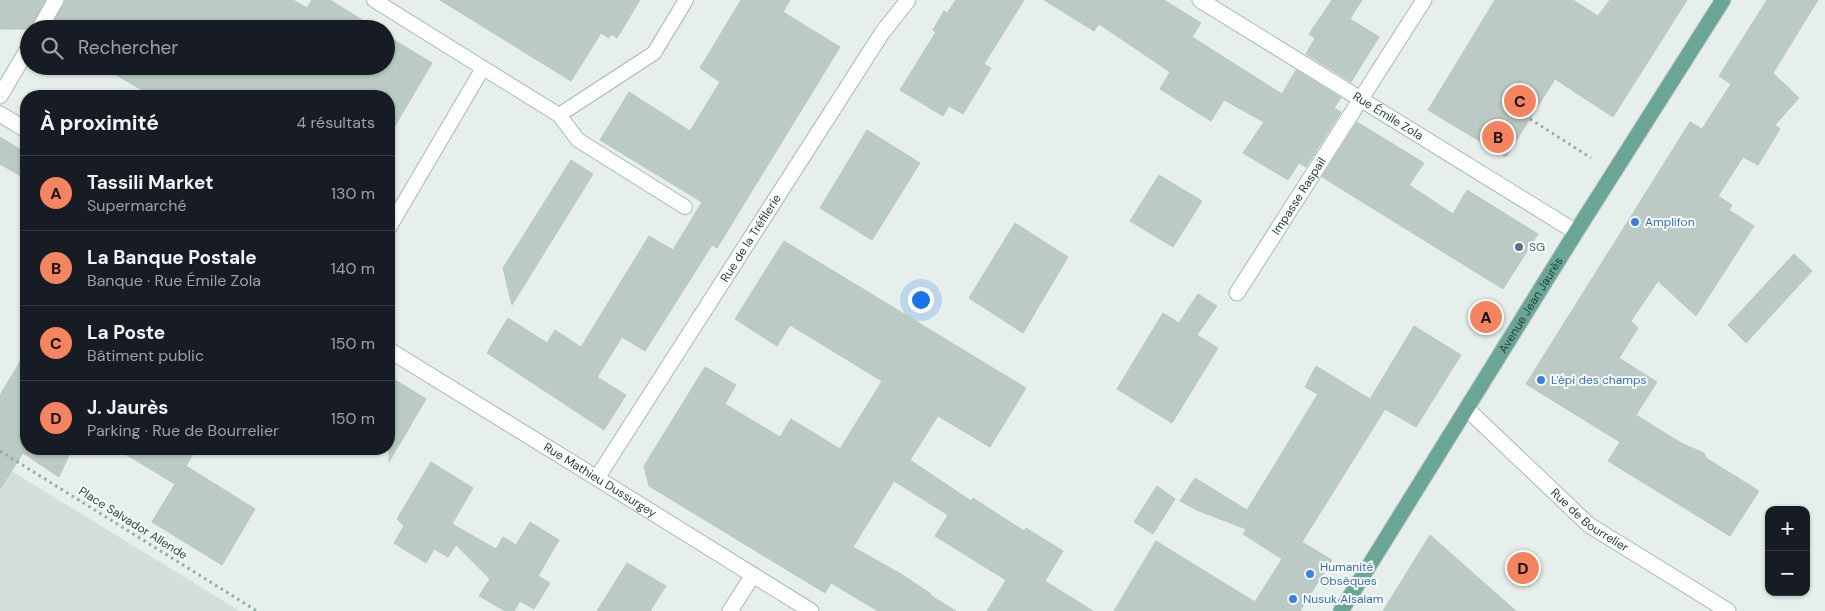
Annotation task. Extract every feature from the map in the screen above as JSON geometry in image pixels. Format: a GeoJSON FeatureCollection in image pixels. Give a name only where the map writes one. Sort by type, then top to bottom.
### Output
{"type":"FeatureCollection","features":[{"type":"Feature","properties":{"kind":"main road","name":"Avenue Jean Jaurès"},"geometry":{"type":"LineString","coordinates":[[1341,611],[1576,232],[1723,0]]}},
{"type":"Feature","properties":{"kind":"street"},"geometry":{"type":"LineString","coordinates":[[45,20],[56,0]]}},
{"type":"Feature","properties":{"kind":"street","name":"Rue de la Tréfilerie"},"geometry":{"type":"LineString","coordinates":[[597,478],[882,32],[908,0]]}},
{"type":"Feature","properties":{"kind":"street","name":"Rue Émile Zola"},"geometry":{"type":"LineString","coordinates":[[1200,0],[1576,232]]}},
{"type":"Feature","properties":{"kind":"street","name":"Impasse Raspail"},"geometry":{"type":"LineString","coordinates":[[1237,293],[1424,0]]}},
{"type":"Feature","properties":{"kind":"street"},"geometry":{"type":"LineString","coordinates":[[0,96],[20,62]]}},
{"type":"Feature","properties":{"kind":"street"},"geometry":{"type":"LineString","coordinates":[[0,114],[20,126]]}},
{"type":"Feature","properties":{"kind":"street","name":"Rue Mathieu Dussurgey"},"geometry":{"type":"LineString","coordinates":[[395,354],[811,611]]}},
{"type":"Feature","properties":{"kind":"street","name":"Rue de Bourrelier"},"geometry":{"type":"LineString","coordinates":[[1467,409],[1588,525],[1728,611]]}},
{"type":"Feature","properties":{"kind":"street"},"geometry":{"type":"LineString","coordinates":[[730,611],[753,575]]}},
{"type":"Feature","properties":{"kind":"lane"},"geometry":{"type":"LineString","coordinates":[[374,0],[559,116],[578,140],[685,207]]}},
{"type":"Feature","properties":{"kind":"lane"},"geometry":{"type":"LineString","coordinates":[[559,116],[654,53],[686,0]]}},
{"type":"Feature","properties":{"kind":"lane"},"geometry":{"type":"LineString","coordinates":[[395,218],[483,68]]}},
{"type":"Feature","properties":{"kind":"path"},"geometry":{"type":"LineString","coordinates":[[1530,119],[1591,158]]}},
{"type":"Feature","properties":{"kind":"path","name":"Place Salvador Allende"},"geometry":{"type":"LineString","coordinates":[[0,451],[256,611]]}},
{"type":"Feature","properties":{"kind":"shaded area"},"geometry":{"type":"Polygon","coordinates":[[[0,464],[240,611],[0,611],[0,464]]]}},
{"type":"Feature","properties":{"kind":"building"},"geometry":{"type":"Polygon","coordinates":[[[0,0],[45,0],[35,20],[20,20],[20,29],[0,29],[0,0]]]}},
{"type":"Feature","properties":{"kind":"building"},"geometry":{"type":"Polygon","coordinates":[[[65,0],[293,0],[307,8],[312,0],[330,0],[362,20],[55,20],[65,0]]]}},
{"type":"Feature","properties":{"kind":"building"},"geometry":{"type":"Polygon","coordinates":[[[440,0],[640,0],[617,38],[611,34],[609,38],[601,33],[571,81],[440,0]]]}},
{"type":"Feature","properties":{"kind":"building"},"geometry":{"type":"Polygon","coordinates":[[[741,0],[790,0],[783,12],[840,47],[717,248],[712,245],[645,351],[622,337],[597,377],[626,395],[604,430],[487,353],[508,318],[547,343],[555,330],[581,347],[649,236],[673,250],[702,202],[600,140],[629,92],[690,131],[720,82],[700,68],[741,0]]]}},
{"type":"Feature","properties":{"kind":"building"},"geometry":{"type":"Polygon","coordinates":[[[956,0],[1024,0],[984,64],[991,68],[963,114],[949,106],[943,116],[900,90],[936,32],[933,30],[944,11],[947,13],[956,0]]]}},
{"type":"Feature","properties":{"kind":"building"},"geometry":{"type":"Polygon","coordinates":[[[1044,0],[1164,0],[1201,23],[1192,37],[1282,94],[1296,70],[1341,98],[1334,108],[1341,112],[1306,167],[1299,163],[1288,180],[1243,153],[1264,122],[1224,100],[1211,121],[1160,89],[1170,72],[1099,24],[1094,31],[1044,0]]]}},
{"type":"Feature","properties":{"kind":"building"},"geometry":{"type":"Polygon","coordinates":[[[1332,0],[1362,0],[1350,19],[1379,37],[1351,82],[1306,54],[1315,38],[1309,34],[1332,0]]]}},
{"type":"Feature","properties":{"kind":"building"},"geometry":{"type":"Polygon","coordinates":[[[1495,0],[1573,0],[1598,16],[1610,0],[1687,0],[1613,117],[1555,79],[1506,157],[1428,110],[1495,0]]]}},
{"type":"Feature","properties":{"kind":"building"},"geometry":{"type":"Polygon","coordinates":[[[1767,0],[1818,0],[1773,73],[1799,98],[1775,125],[1780,129],[1758,165],[1743,157],[1718,196],[1732,205],[1729,210],[1754,226],[1696,316],[1658,281],[1631,321],[1638,328],[1619,358],[1657,382],[1636,415],[1681,443],[1704,453],[1706,458],[1759,491],[1730,536],[1608,461],[1620,442],[1526,384],[1690,122],[1702,129],[1731,84],[1719,76],[1767,0]]]}},
{"type":"Feature","properties":{"kind":"building"},"geometry":{"type":"Polygon","coordinates":[[[395,40],[432,63],[395,126],[395,90],[142,90],[116,75],[395,75],[395,40]]]}},
{"type":"Feature","properties":{"kind":"building"},"geometry":{"type":"Polygon","coordinates":[[[1357,122],[1424,163],[1409,185],[1453,214],[1467,190],[1538,234],[1503,289],[1322,177],[1357,122]]]}},
{"type":"Feature","properties":{"kind":"building"},"geometry":{"type":"Polygon","coordinates":[[[867,130],[920,163],[872,240],[820,208],[867,130]]]}},
{"type":"Feature","properties":{"kind":"building"},"geometry":{"type":"Polygon","coordinates":[[[0,137],[20,149],[20,176],[0,164],[0,137]]]}},
{"type":"Feature","properties":{"kind":"building"},"geometry":{"type":"Polygon","coordinates":[[[571,160],[593,174],[512,305],[503,268],[571,160]]]}},
{"type":"Feature","properties":{"kind":"building"},"geometry":{"type":"Polygon","coordinates":[[[1159,175],[1202,201],[1173,247],[1130,221],[1159,175]]]}},
{"type":"Feature","properties":{"kind":"building"},"geometry":{"type":"Polygon","coordinates":[[[1015,223],[1068,257],[1023,333],[969,298],[1015,223]]]}},
{"type":"Feature","properties":{"kind":"building"},"geometry":{"type":"Polygon","coordinates":[[[784,241],[1026,388],[990,447],[938,416],[910,460],[971,501],[973,498],[1024,531],[1026,528],[1063,551],[1045,581],[1093,611],[987,611],[1006,580],[935,536],[948,515],[894,481],[853,547],[901,574],[956,611],[878,611],[831,583],[825,593],[649,486],[644,466],[705,367],[736,385],[725,404],[780,437],[791,419],[840,449],[882,381],[790,325],[777,346],[735,319],[784,241]]]}},
{"type":"Feature","properties":{"kind":"building"},"geometry":{"type":"Polygon","coordinates":[[[1794,254],[1812,271],[1746,343],[1728,325],[1794,254]]]}},
{"type":"Feature","properties":{"kind":"building"},"geometry":{"type":"Polygon","coordinates":[[[1198,294],[1217,306],[1197,335],[1218,348],[1172,423],[1117,389],[1163,313],[1179,323],[1198,294]]]}},
{"type":"Feature","properties":{"kind":"building"},"geometry":{"type":"Polygon","coordinates":[[[1414,326],[1461,355],[1416,427],[1385,409],[1302,542],[1332,560],[1300,611],[1114,611],[1156,541],[1255,602],[1282,559],[1243,534],[1246,529],[1199,511],[1180,501],[1195,478],[1247,510],[1318,394],[1305,387],[1316,366],[1370,399],[1414,326]]]}},
{"type":"Feature","properties":{"kind":"building"},"geometry":{"type":"Polygon","coordinates":[[[20,362],[20,455],[22,455],[0,489],[0,395],[20,362]]]}},
{"type":"Feature","properties":{"kind":"building"},"geometry":{"type":"Polygon","coordinates":[[[395,380],[426,399],[395,452],[395,380]]]}},
{"type":"Feature","properties":{"kind":"building"},"geometry":{"type":"Polygon","coordinates":[[[26,455],[69,455],[59,477],[26,455]]]}},
{"type":"Feature","properties":{"kind":"building"},"geometry":{"type":"Polygon","coordinates":[[[127,455],[192,455],[186,466],[255,509],[222,565],[152,522],[175,484],[127,455]]]}},
{"type":"Feature","properties":{"kind":"building"},"geometry":{"type":"Polygon","coordinates":[[[431,462],[473,488],[452,524],[496,549],[503,537],[516,545],[530,522],[559,540],[538,576],[550,583],[534,609],[520,601],[514,611],[505,611],[479,596],[490,579],[456,545],[448,557],[434,549],[426,563],[394,543],[404,526],[397,519],[431,462]]]}},
{"type":"Feature","properties":{"kind":"building"},"geometry":{"type":"Polygon","coordinates":[[[1157,486],[1175,499],[1153,534],[1134,522],[1157,486]]]}},
{"type":"Feature","properties":{"kind":"building"},"geometry":{"type":"Polygon","coordinates":[[[1430,535],[1516,611],[1383,611],[1430,535]]]}},
{"type":"Feature","properties":{"kind":"building"},"geometry":{"type":"Polygon","coordinates":[[[627,563],[666,586],[650,611],[597,611],[627,563]]]}},
{"type":"Feature","properties":{"kind":"place","name":"La Poste"},"geometry":{"type":"Point","coordinates":[1520,101]}},
{"type":"Feature","properties":{"kind":"place","name":"La Banque Postale"},"geometry":{"type":"Point","coordinates":[1498,137]}},
{"type":"Feature","properties":{"kind":"place","name":"Amplifon"},"geometry":{"type":"Point","coordinates":[1635,222]}},
{"type":"Feature","properties":{"kind":"place","name":"SG"},"geometry":{"type":"Point","coordinates":[1519,247]}},
{"type":"Feature","properties":{"kind":"place","name":"Tassili Market"},"geometry":{"type":"Point","coordinates":[1486,317]}},
{"type":"Feature","properties":{"kind":"place","name":"L'épi des champs"},"geometry":{"type":"Point","coordinates":[1541,380]}},
{"type":"Feature","properties":{"kind":"place","name":"J. Jaurès"},"geometry":{"type":"Point","coordinates":[1523,568]}},
{"type":"Feature","properties":{"kind":"place","name":"Humanité Obsèques"},"geometry":{"type":"Point","coordinates":[1310,574]}},
{"type":"Feature","properties":{"kind":"place","name":"Nusuk Alsalam"},"geometry":{"type":"Point","coordinates":[1293,599]}}]}
